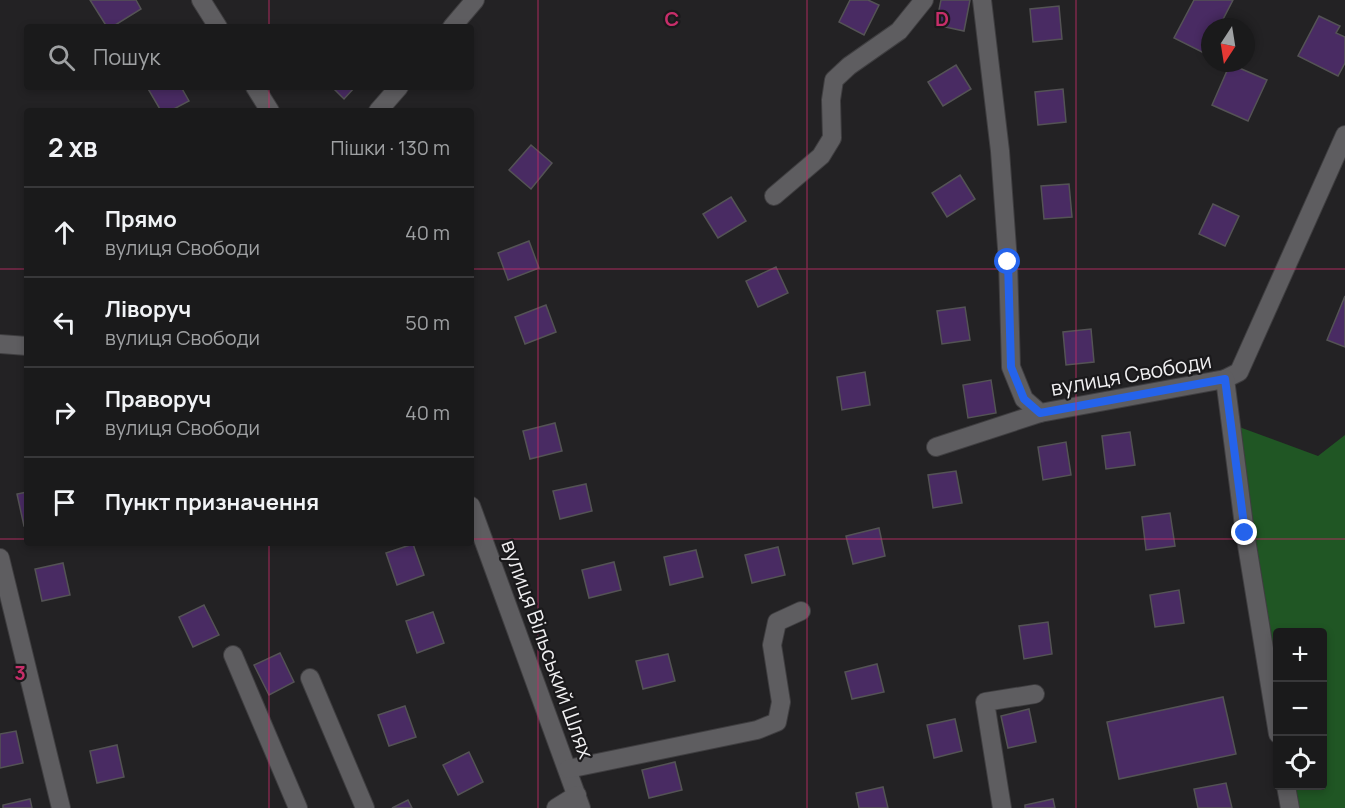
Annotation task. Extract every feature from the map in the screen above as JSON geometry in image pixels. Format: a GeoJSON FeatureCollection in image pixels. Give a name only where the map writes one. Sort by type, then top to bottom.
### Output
{"type":"FeatureCollection","features":[{"type":"Feature","properties":{"kind":"street"},"geometry":{"type":"LineString","coordinates":[[201,0],[216,24]]}},
{"type":"Feature","properties":{"kind":"street"},"geometry":{"type":"LineString","coordinates":[[455,24],[475,0]]}},
{"type":"Feature","properties":{"kind":"street"},"geometry":{"type":"LineString","coordinates":[[774,196],[821,156],[832,138],[831,100],[834,80],[849,66],[899,31],[924,0]]}},
{"type":"Feature","properties":{"kind":"street","name":"вулиця Свободи"},"geometry":{"type":"LineString","coordinates":[[982,0],[1000,151],[1008,262],[1011,367],[1024,399],[1040,413],[1225,379],[1245,533],[1273,704]]}},
{"type":"Feature","properties":{"kind":"street"},"geometry":{"type":"LineString","coordinates":[[257,90],[268,108]]}},
{"type":"Feature","properties":{"kind":"street"},"geometry":{"type":"LineString","coordinates":[[381,108],[396,90]]}},
{"type":"Feature","properties":{"kind":"street"},"geometry":{"type":"LineString","coordinates":[[1225,379],[1239,372],[1345,135]]}},
{"type":"Feature","properties":{"kind":"street"},"geometry":{"type":"LineString","coordinates":[[0,344],[24,346]]}},
{"type":"Feature","properties":{"kind":"street"},"geometry":{"type":"LineString","coordinates":[[936,447],[1040,413]]}},
{"type":"Feature","properties":{"kind":"street","name":"вулиця Вільський Шлях"},"geometry":{"type":"LineString","coordinates":[[474,514],[579,802]]}},
{"type":"Feature","properties":{"kind":"street"},"geometry":{"type":"LineString","coordinates":[[0,558],[61,808]]}},
{"type":"Feature","properties":{"kind":"street"},"geometry":{"type":"LineString","coordinates":[[568,769],[757,730],[777,722],[781,702],[772,645],[777,622],[801,611]]}},
{"type":"Feature","properties":{"kind":"street"},"geometry":{"type":"LineString","coordinates":[[233,655],[298,808]]}},
{"type":"Feature","properties":{"kind":"street"},"geometry":{"type":"LineString","coordinates":[[309,678],[365,808]]}},
{"type":"Feature","properties":{"kind":"street"},"geometry":{"type":"LineString","coordinates":[[1002,808],[985,702],[1035,694]]}},
{"type":"Feature","properties":{"kind":"street"},"geometry":{"type":"LineString","coordinates":[[1287,790],[1290,808]]}},
{"type":"Feature","properties":{"kind":"street"},"geometry":{"type":"LineString","coordinates":[[556,808],[579,802]]}},
{"type":"Feature","properties":{"kind":"green space"},"geometry":{"type":"Polygon","coordinates":[[[1231,424],[1318,456],[1345,435],[1345,808],[1290,808],[1287,790],[1327,790],[1327,628],[1273,628],[1273,707],[1231,424]]]}},
{"type":"Feature","properties":{"kind":"building"},"geometry":{"type":"Polygon","coordinates":[[[90,0],[136,0],[141,9],[117,24],[105,24],[90,0]]]}},
{"type":"Feature","properties":{"kind":"building"},"geometry":{"type":"Polygon","coordinates":[[[850,0],[868,0],[879,5],[864,35],[839,22],[850,0]]]}},
{"type":"Feature","properties":{"kind":"building"},"geometry":{"type":"Polygon","coordinates":[[[941,0],[970,0],[964,31],[936,25],[941,0]]]}},
{"type":"Feature","properties":{"kind":"building"},"geometry":{"type":"Polygon","coordinates":[[[1194,0],[1233,0],[1224,18],[1201,18],[1201,52],[1174,38],[1194,0]]]}},
{"type":"Feature","properties":{"kind":"building"},"geometry":{"type":"Polygon","coordinates":[[[1059,6],[1062,39],[1033,42],[1030,9],[1059,6]]]}},
{"type":"Feature","properties":{"kind":"building"},"geometry":{"type":"Polygon","coordinates":[[[1319,16],[1340,26],[1336,33],[1345,37],[1345,63],[1338,76],[1298,56],[1319,16]]]}},
{"type":"Feature","properties":{"kind":"building"},"geometry":{"type":"Polygon","coordinates":[[[956,65],[971,89],[943,106],[928,82],[956,65]]]}},
{"type":"Feature","properties":{"kind":"building"},"geometry":{"type":"Polygon","coordinates":[[[1226,72],[1248,72],[1267,80],[1248,121],[1212,105],[1226,72]]]}},
{"type":"Feature","properties":{"kind":"building"},"geometry":{"type":"Polygon","coordinates":[[[1063,89],[1066,122],[1038,125],[1035,92],[1063,89]]]}},
{"type":"Feature","properties":{"kind":"building"},"geometry":{"type":"Polygon","coordinates":[[[149,90],[183,90],[189,101],[176,108],[159,108],[149,90]]]}},
{"type":"Feature","properties":{"kind":"building"},"geometry":{"type":"Polygon","coordinates":[[[335,90],[352,90],[344,99],[335,90]]]}},
{"type":"Feature","properties":{"kind":"building"},"geometry":{"type":"Polygon","coordinates":[[[531,145],[552,163],[531,189],[509,170],[531,145]]]}},
{"type":"Feature","properties":{"kind":"building"},"geometry":{"type":"Polygon","coordinates":[[[960,175],[975,199],[947,217],[932,193],[960,175]]]}},
{"type":"Feature","properties":{"kind":"building"},"geometry":{"type":"Polygon","coordinates":[[[1069,184],[1072,217],[1044,219],[1041,186],[1069,184]]]}},
{"type":"Feature","properties":{"kind":"building"},"geometry":{"type":"Polygon","coordinates":[[[731,197],[746,221],[718,238],[703,214],[731,197]]]}},
{"type":"Feature","properties":{"kind":"building"},"geometry":{"type":"Polygon","coordinates":[[[1213,204],[1239,216],[1225,246],[1199,234],[1213,204]]]}},
{"type":"Feature","properties":{"kind":"building"},"geometry":{"type":"Polygon","coordinates":[[[529,241],[539,268],[508,280],[498,253],[529,241]]]}},
{"type":"Feature","properties":{"kind":"building"},"geometry":{"type":"Polygon","coordinates":[[[776,267],[788,293],[758,307],[746,281],[776,267]]]}},
{"type":"Feature","properties":{"kind":"building"},"geometry":{"type":"Polygon","coordinates":[[[1345,296],[1345,347],[1327,340],[1345,296]]]}},
{"type":"Feature","properties":{"kind":"building"},"geometry":{"type":"Polygon","coordinates":[[[546,305],[556,332],[525,344],[515,317],[546,305]]]}},
{"type":"Feature","properties":{"kind":"building"},"geometry":{"type":"Polygon","coordinates":[[[965,307],[970,340],[942,344],[937,311],[965,307]]]}},
{"type":"Feature","properties":{"kind":"building"},"geometry":{"type":"Polygon","coordinates":[[[1091,329],[1094,362],[1066,365],[1063,332],[1091,329]]]}},
{"type":"Feature","properties":{"kind":"building"},"geometry":{"type":"Polygon","coordinates":[[[865,372],[870,405],[842,410],[837,377],[865,372]]]}},
{"type":"Feature","properties":{"kind":"building"},"geometry":{"type":"Polygon","coordinates":[[[991,380],[996,413],[968,418],[963,385],[991,380]]]}},
{"type":"Feature","properties":{"kind":"building"},"geometry":{"type":"Polygon","coordinates":[[[555,423],[562,451],[530,459],[523,431],[555,423]]]}},
{"type":"Feature","properties":{"kind":"building"},"geometry":{"type":"Polygon","coordinates":[[[1130,432],[1135,465],[1106,469],[1102,436],[1130,432]]]}},
{"type":"Feature","properties":{"kind":"building"},"geometry":{"type":"Polygon","coordinates":[[[1066,442],[1071,475],[1043,480],[1038,447],[1066,442]]]}},
{"type":"Feature","properties":{"kind":"building"},"geometry":{"type":"Polygon","coordinates":[[[956,471],[962,503],[933,508],[928,475],[956,471]]]}},
{"type":"Feature","properties":{"kind":"building"},"geometry":{"type":"Polygon","coordinates":[[[586,484],[592,511],[560,519],[553,491],[586,484]]]}},
{"type":"Feature","properties":{"kind":"building"},"geometry":{"type":"Polygon","coordinates":[[[24,493],[24,526],[17,494],[24,493]]]}},
{"type":"Feature","properties":{"kind":"building"},"geometry":{"type":"Polygon","coordinates":[[[1170,513],[1175,546],[1146,550],[1142,517],[1170,513]]]}},
{"type":"Feature","properties":{"kind":"building"},"geometry":{"type":"Polygon","coordinates":[[[879,528],[885,556],[853,564],[846,536],[879,528]]]}},
{"type":"Feature","properties":{"kind":"building"},"geometry":{"type":"Polygon","coordinates":[[[414,546],[424,575],[397,585],[386,553],[414,546]]]}},
{"type":"Feature","properties":{"kind":"building"},"geometry":{"type":"Polygon","coordinates":[[[778,547],[785,575],[752,583],[745,555],[778,547]]]}},
{"type":"Feature","properties":{"kind":"building"},"geometry":{"type":"Polygon","coordinates":[[[696,550],[703,577],[670,585],[664,557],[696,550]]]}},
{"type":"Feature","properties":{"kind":"building"},"geometry":{"type":"Polygon","coordinates":[[[614,562],[621,590],[589,598],[582,570],[614,562]]]}},
{"type":"Feature","properties":{"kind":"building"},"geometry":{"type":"Polygon","coordinates":[[[63,563],[70,595],[42,601],[35,569],[63,563]]]}},
{"type":"Feature","properties":{"kind":"building"},"geometry":{"type":"Polygon","coordinates":[[[1179,590],[1184,623],[1155,627],[1150,595],[1179,590]]]}},
{"type":"Feature","properties":{"kind":"building"},"geometry":{"type":"Polygon","coordinates":[[[204,605],[219,635],[193,647],[179,617],[204,605]]]}},
{"type":"Feature","properties":{"kind":"building"},"geometry":{"type":"Polygon","coordinates":[[[433,612],[444,643],[417,653],[406,621],[433,612]]]}},
{"type":"Feature","properties":{"kind":"building"},"geometry":{"type":"Polygon","coordinates":[[[1048,622],[1052,654],[1024,659],[1019,626],[1048,622]]]}},
{"type":"Feature","properties":{"kind":"building"},"geometry":{"type":"Polygon","coordinates":[[[280,653],[294,682],[269,695],[254,665],[280,653]]]}},
{"type":"Feature","properties":{"kind":"building"},"geometry":{"type":"Polygon","coordinates":[[[668,654],[675,681],[643,689],[636,661],[668,654]]]}},
{"type":"Feature","properties":{"kind":"building"},"geometry":{"type":"Polygon","coordinates":[[[877,664],[884,692],[852,699],[845,672],[877,664]]]}},
{"type":"Feature","properties":{"kind":"building"},"geometry":{"type":"Polygon","coordinates":[[[1223,697],[1236,754],[1119,779],[1107,722],[1223,697]]]}},
{"type":"Feature","properties":{"kind":"building"},"geometry":{"type":"Polygon","coordinates":[[[405,706],[416,737],[389,746],[378,715],[405,706]]]}},
{"type":"Feature","properties":{"kind":"building"},"geometry":{"type":"Polygon","coordinates":[[[1029,709],[1036,742],[1008,748],[1001,716],[1029,709]]]}},
{"type":"Feature","properties":{"kind":"building"},"geometry":{"type":"Polygon","coordinates":[[[955,719],[962,751],[934,758],[927,725],[955,719]]]}},
{"type":"Feature","properties":{"kind":"building"},"geometry":{"type":"Polygon","coordinates":[[[16,731],[23,763],[0,768],[0,734],[16,731]]]}},
{"type":"Feature","properties":{"kind":"building"},"geometry":{"type":"Polygon","coordinates":[[[117,745],[124,777],[97,783],[90,751],[117,745]]]}},
{"type":"Feature","properties":{"kind":"building"},"geometry":{"type":"Polygon","coordinates":[[[469,752],[483,782],[458,795],[443,765],[469,752]]]}},
{"type":"Feature","properties":{"kind":"building"},"geometry":{"type":"Polygon","coordinates":[[[675,762],[682,790],[649,798],[642,770],[675,762]]]}},
{"type":"Feature","properties":{"kind":"building"},"geometry":{"type":"Polygon","coordinates":[[[1226,783],[1232,808],[1198,808],[1194,789],[1226,783]]]}},
{"type":"Feature","properties":{"kind":"building"},"geometry":{"type":"Polygon","coordinates":[[[883,787],[888,808],[859,808],[856,793],[883,787]]]}},
{"type":"Feature","properties":{"kind":"building"},"geometry":{"type":"Polygon","coordinates":[[[30,799],[32,808],[3,808],[3,805],[30,799]]]}},
{"type":"Feature","properties":{"kind":"building"},"geometry":{"type":"Polygon","coordinates":[[[1053,799],[1055,808],[1025,808],[1025,805],[1053,799]]]}},
{"type":"Feature","properties":{"kind":"building"},"geometry":{"type":"Polygon","coordinates":[[[408,800],[412,808],[392,808],[408,800]]]}},
{"type":"Feature","properties":{"kind":"route"},"geometry":{"type":"LineString","coordinates":[[1008,262],[1011,367],[1024,399],[1040,413],[1225,379],[1245,533]]}}]}
